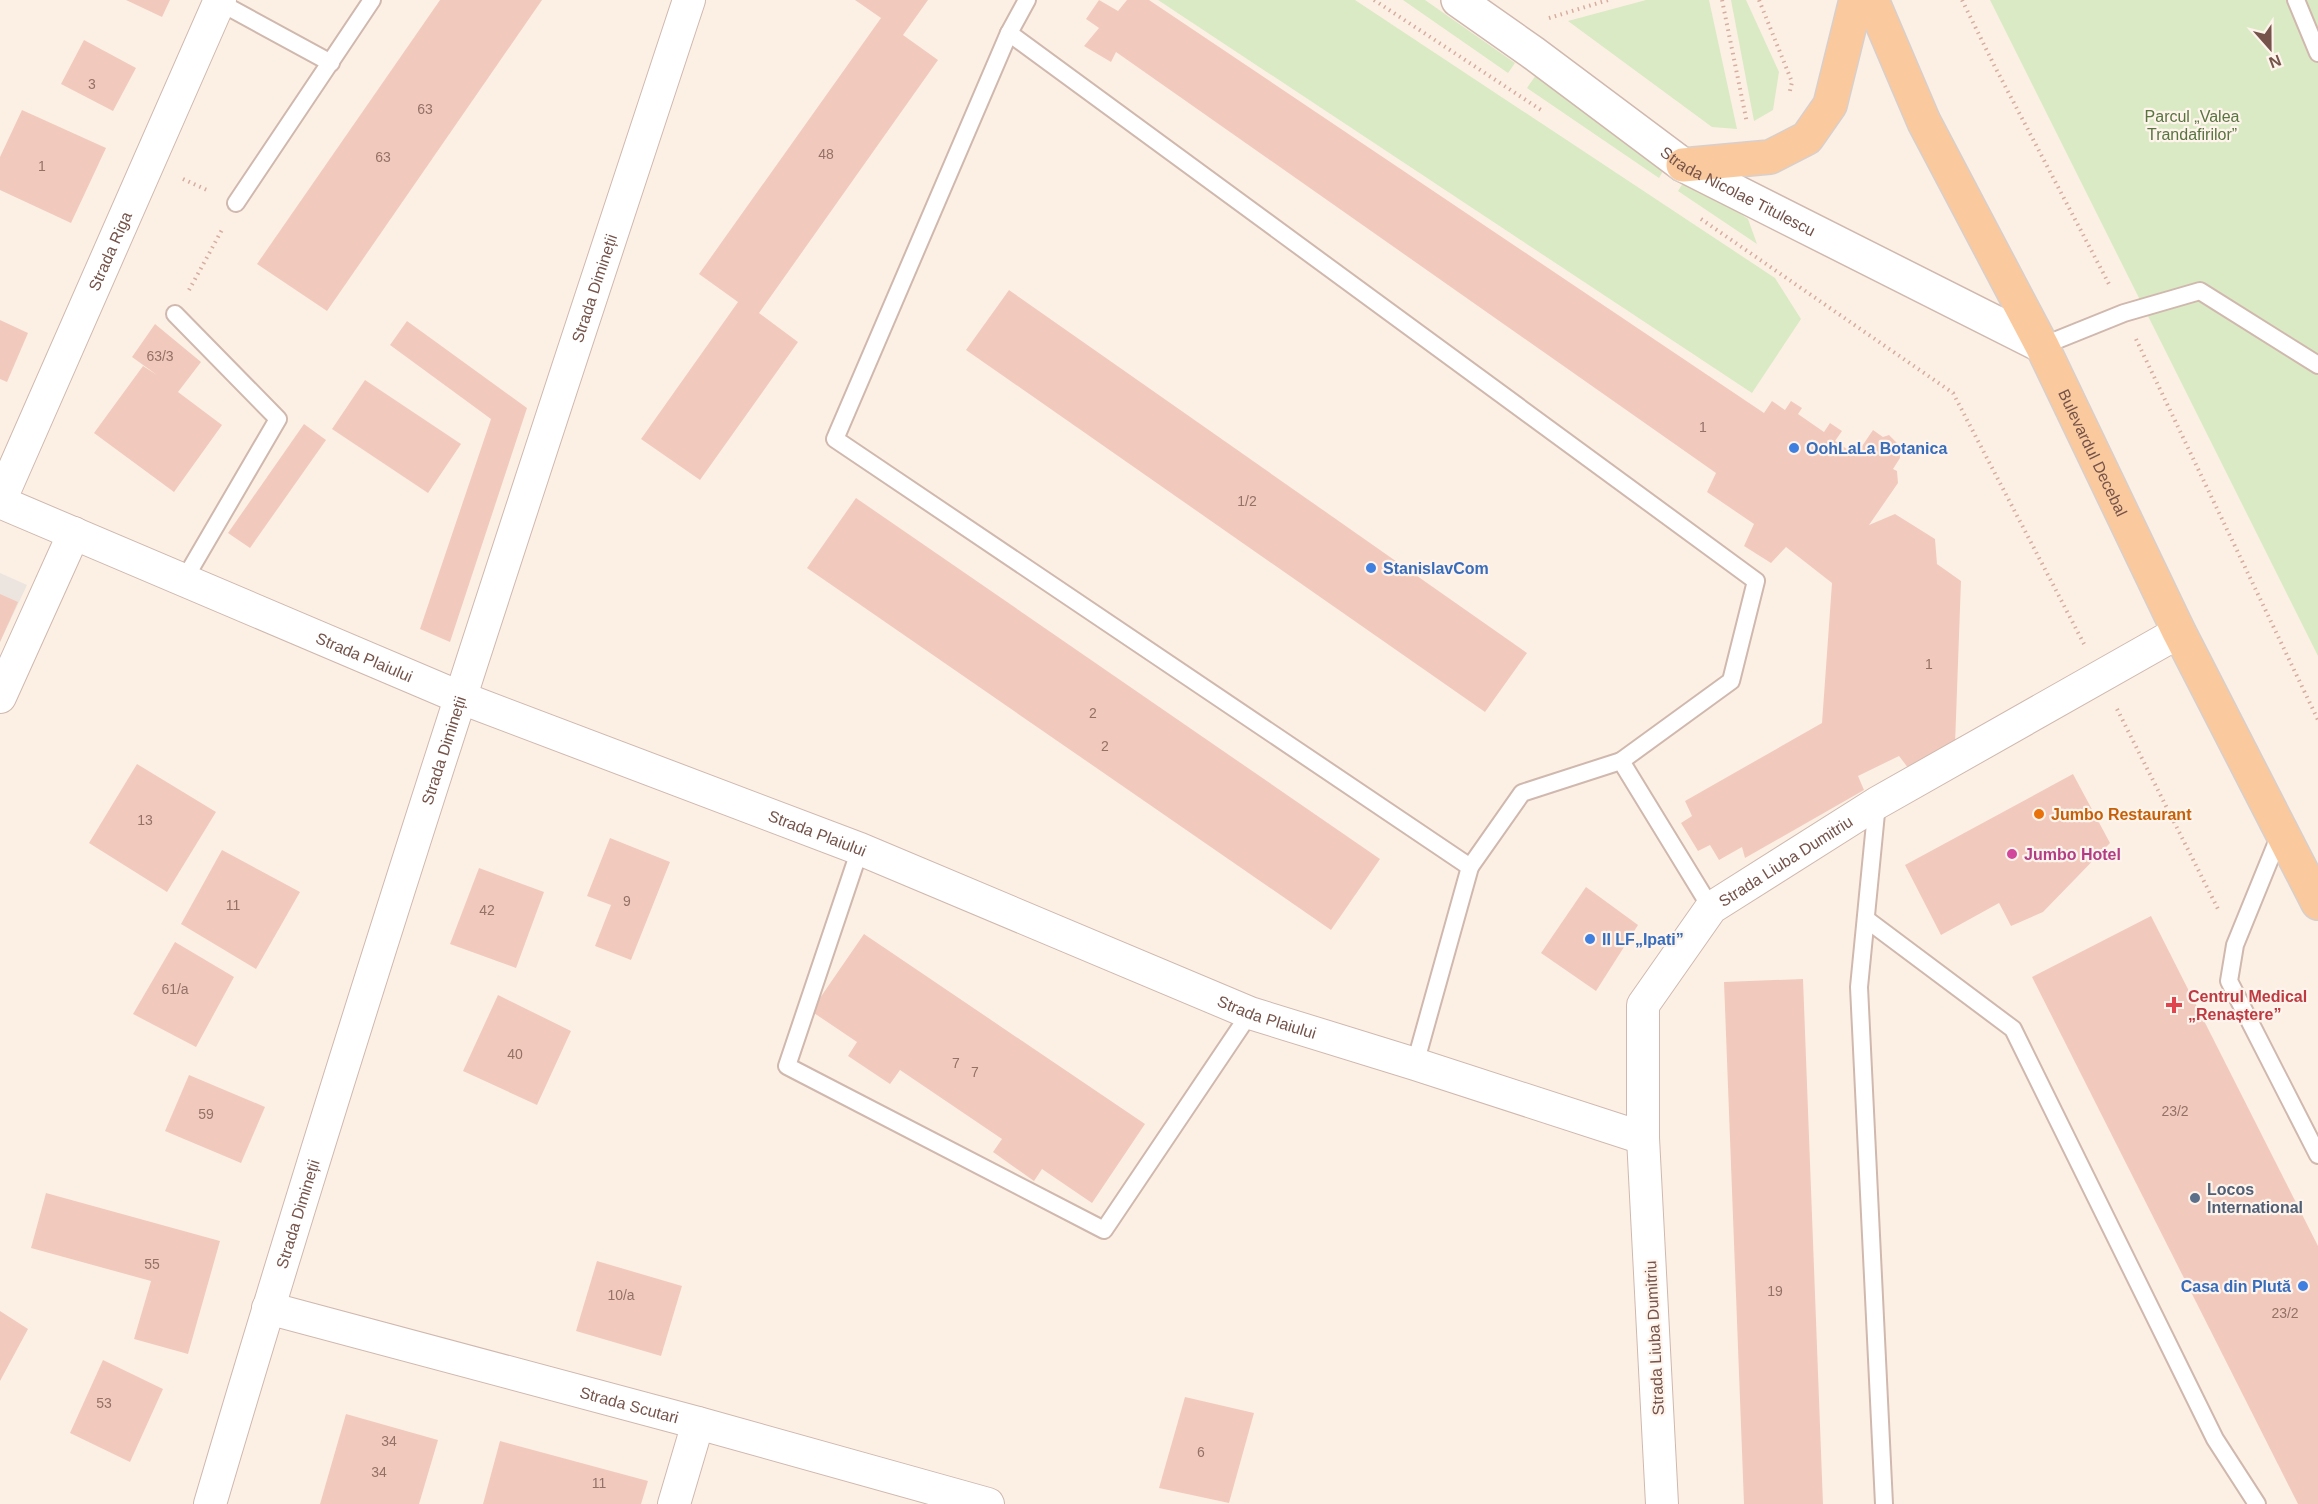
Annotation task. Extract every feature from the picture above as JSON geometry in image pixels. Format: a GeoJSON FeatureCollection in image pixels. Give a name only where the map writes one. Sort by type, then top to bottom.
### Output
{"type":"FeatureCollection","features":[{"type":"Feature","properties":{"kind":"main road"},"geometry":{"type":"LineString","coordinates":[[1683,165],[1770,157],[1807,138],[1830,105],[1856,0]]}},
{"type":"Feature","properties":{"kind":"main road","name":"Bulevardul Decebal"},"geometry":{"type":"LineString","coordinates":[[1872,0],[1924,122],[2042,346],[2179,632],[2318,903]]}},
{"type":"Feature","properties":{"kind":"street","name":"Strada Dimineții"},"geometry":{"type":"LineString","coordinates":[[210,1504],[268,1308],[459,698],[689,0]]}},
{"type":"Feature","properties":{"kind":"street","name":"Strada Nicolae Titulescu"},"geometry":{"type":"LineString","coordinates":[[1458,0],[1532,52],[1683,165],[2042,346]]}},
{"type":"Feature","properties":{"kind":"street","name":"Strada Riga"},"geometry":{"type":"LineString","coordinates":[[0,502],[219,1]]}},
{"type":"Feature","properties":{"kind":"street","name":"Strada Plaiului"},"geometry":{"type":"LineString","coordinates":[[0,502],[459,698],[860,849],[1250,1013],[1643,1138]]}},
{"type":"Feature","properties":{"kind":"street"},"geometry":{"type":"LineString","coordinates":[[0,697],[74,533]]}},
{"type":"Feature","properties":{"kind":"street","name":"Strada Liuba Dumitriu"},"geometry":{"type":"LineString","coordinates":[[1662,1504],[1643,1138],[1643,1005],[1711,908],[1877,803],[2179,632]]}},
{"type":"Feature","properties":{"kind":"street","name":"Strada Scutari"},"geometry":{"type":"LineString","coordinates":[[268,1308],[698,1423],[988,1504]]}},
{"type":"Feature","properties":{"kind":"street"},"geometry":{"type":"LineString","coordinates":[[674,1504],[698,1423]]}},
{"type":"Feature","properties":{"kind":"lane"},"geometry":{"type":"LineString","coordinates":[[236,203],[372,0]]}},
{"type":"Feature","properties":{"kind":"lane"},"geometry":{"type":"LineString","coordinates":[[1027,0],[1009,33],[835,439],[1470,867]]}},
{"type":"Feature","properties":{"kind":"lane"},"geometry":{"type":"LineString","coordinates":[[2296,0],[2318,53]]}},
{"type":"Feature","properties":{"kind":"lane"},"geometry":{"type":"LineString","coordinates":[[219,1],[331,63]]}},
{"type":"Feature","properties":{"kind":"lane"},"geometry":{"type":"LineString","coordinates":[[1009,33],[1756,582],[1731,681],[1621,761],[1521,793],[1470,867],[1415,1064]]}},
{"type":"Feature","properties":{"kind":"lane"},"geometry":{"type":"LineString","coordinates":[[2042,346],[2124,313],[2200,291],[2318,365]]}},
{"type":"Feature","properties":{"kind":"lane"},"geometry":{"type":"LineString","coordinates":[[175,314],[278,419],[184,580]]}},
{"type":"Feature","properties":{"kind":"lane"},"geometry":{"type":"LineString","coordinates":[[1621,761],[1711,908]]}},
{"type":"Feature","properties":{"kind":"lane"},"geometry":{"type":"LineString","coordinates":[[1877,803],[1859,987],[1884,1504]]}},
{"type":"Feature","properties":{"kind":"lane"},"geometry":{"type":"LineString","coordinates":[[2281,832],[2235,945],[2229,981],[2318,1155]]}},
{"type":"Feature","properties":{"kind":"lane"},"geometry":{"type":"LineString","coordinates":[[860,849],[787,1066],[1104,1230],[1250,1013]]}},
{"type":"Feature","properties":{"kind":"lane"},"geometry":{"type":"LineString","coordinates":[[1866,919],[2013,1029],[2215,1439],[2257,1504]]}},
{"type":"Feature","properties":{"kind":"path"},"geometry":{"type":"LineString","coordinates":[[1374,0],[1549,115]]}},
{"type":"Feature","properties":{"kind":"path"},"geometry":{"type":"LineString","coordinates":[[1556,25],[1547,18],[1608,0]]}},
{"type":"Feature","properties":{"kind":"path"},"geometry":{"type":"LineString","coordinates":[[1722,0],[1748,128]]}},
{"type":"Feature","properties":{"kind":"path"},"geometry":{"type":"LineString","coordinates":[[1759,0],[1792,82],[1788,101]]}},
{"type":"Feature","properties":{"kind":"path"},"geometry":{"type":"LineString","coordinates":[[1962,0],[2124,313],[2318,720]]}},
{"type":"Feature","properties":{"kind":"path"},"geometry":{"type":"LineString","coordinates":[[148,163],[236,203],[175,314]]}},
{"type":"Feature","properties":{"kind":"path"},"geometry":{"type":"LineString","coordinates":[[1693,214],[1953,393],[2101,676],[2235,945]]}},
{"type":"Feature","properties":{"kind":"shaded area"},"geometry":{"type":"Polygon","coordinates":[[[0,573],[27,585],[0,642],[0,573]]]}},
{"type":"Feature","properties":{"kind":"green space"},"geometry":{"type":"Polygon","coordinates":[[[1158,0],[1355,0],[1775,278],[1801,319],[1752,393],[1158,0]]]}},
{"type":"Feature","properties":{"kind":"green space"},"geometry":{"type":"Polygon","coordinates":[[[1403,0],[1425,0],[1515,63],[1508,73],[1403,0]]]}},
{"type":"Feature","properties":{"kind":"green space"},"geometry":{"type":"Polygon","coordinates":[[[1646,0],[1709,0],[1737,129],[1712,127],[1568,21],[1646,0]]]}},
{"type":"Feature","properties":{"kind":"green space"},"geometry":{"type":"Polygon","coordinates":[[[1731,0],[1746,0],[1779,72],[1773,110],[1754,121],[1731,0]]]}},
{"type":"Feature","properties":{"kind":"green space","name":"Parcul „Valea Trandafirilor”"},"geometry":{"type":"Polygon","coordinates":[[[1990,0],[2318,0],[2318,656],[1990,0]]]}},
{"type":"Feature","properties":{"kind":"green space"},"geometry":{"type":"Polygon","coordinates":[[[1536,75],[1667,164],[1659,178],[1527,88],[1536,75]]]}},
{"type":"Feature","properties":{"kind":"green space"},"geometry":{"type":"Polygon","coordinates":[[[1687,177],[1748,219],[1757,244],[1678,191],[1687,177]]]}},
{"type":"Feature","properties":{"kind":"building"},"geometry":{"type":"Polygon","coordinates":[[[126,0],[170,0],[162,17],[126,0]]]}},
{"type":"Feature","properties":{"kind":"building"},"geometry":{"type":"Polygon","coordinates":[[[440,0],[542,0],[327,311],[257,264],[440,0]]]}},
{"type":"Feature","properties":{"kind":"building"},"geometry":{"type":"Polygon","coordinates":[[[855,0],[928,0],[903,35],[938,60],[759,313],[798,342],[700,480],[641,439],[738,302],[699,274],[881,18],[855,0]]]}},
{"type":"Feature","properties":{"kind":"building"},"geometry":{"type":"Polygon","coordinates":[[[1099,0],[1118,11],[1127,0],[1149,0],[1764,413],[1772,401],[1785,410],[1791,401],[1802,408],[1798,414],[1824,432],[1830,423],[1842,431],[1835,441],[1856,455],[1873,430],[1883,437],[1889,435],[1899,445],[1900,458],[1893,469],[1897,471],[1898,483],[1869,525],[1895,514],[1935,539],[1937,564],[1961,581],[1955,745],[1909,769],[1899,756],[1858,776],[1864,790],[1745,858],[1742,847],[1719,860],[1710,845],[1698,851],[1681,823],[1692,816],[1685,801],[1822,723],[1832,583],[1786,547],[1771,563],[1744,546],[1754,524],[1707,492],[1716,473],[1116,52],[1111,62],[1084,46],[1099,28],[1086,19],[1099,0]]]}},
{"type":"Feature","properties":{"kind":"building"},"geometry":{"type":"Polygon","coordinates":[[[84,40],[136,68],[113,111],[61,84],[84,40]]]}},
{"type":"Feature","properties":{"kind":"building"},"geometry":{"type":"Polygon","coordinates":[[[22,110],[106,148],[71,223],[0,190],[0,157],[22,110]]]}},
{"type":"Feature","properties":{"kind":"building"},"geometry":{"type":"Polygon","coordinates":[[[1009,290],[1527,653],[1485,712],[966,350],[1009,290]]]}},
{"type":"Feature","properties":{"kind":"building"},"geometry":{"type":"Polygon","coordinates":[[[0,320],[28,333],[7,382],[0,379],[0,320]]]}},
{"type":"Feature","properties":{"kind":"building"},"geometry":{"type":"Polygon","coordinates":[[[407,321],[527,408],[450,642],[420,629],[491,419],[390,345],[407,321]]]}},
{"type":"Feature","properties":{"kind":"building"},"geometry":{"type":"Polygon","coordinates":[[[155,324],[201,362],[178,392],[222,425],[174,492],[94,433],[143,366],[157,375],[132,357],[155,324]]]}},
{"type":"Feature","properties":{"kind":"building"},"geometry":{"type":"Polygon","coordinates":[[[365,380],[461,444],[428,493],[332,429],[365,380]]]}},
{"type":"Feature","properties":{"kind":"building"},"geometry":{"type":"Polygon","coordinates":[[[304,424],[326,440],[250,548],[228,533],[304,424]]]}},
{"type":"Feature","properties":{"kind":"building"},"geometry":{"type":"Polygon","coordinates":[[[856,498],[1380,859],[1331,930],[807,568],[856,498]]]}},
{"type":"Feature","properties":{"kind":"building"},"geometry":{"type":"Polygon","coordinates":[[[0,594],[18,602],[0,642],[0,594]]]}},
{"type":"Feature","properties":{"kind":"building"},"geometry":{"type":"Polygon","coordinates":[[[137,764],[216,812],[167,892],[89,843],[137,764]]]}},
{"type":"Feature","properties":{"kind":"building","name":"Jumbo Hotel"},"geometry":{"type":"Polygon","coordinates":[[[2073,774],[2110,843],[2043,912],[2011,926],[1999,903],[1941,935],[1905,865],[2073,774]]]}},
{"type":"Feature","properties":{"kind":"building"},"geometry":{"type":"Polygon","coordinates":[[[610,838],[670,862],[631,960],[595,946],[611,905],[587,896],[610,838]]]}},
{"type":"Feature","properties":{"kind":"building"},"geometry":{"type":"Polygon","coordinates":[[[222,850],[300,892],[256,969],[181,924],[222,850]]]}},
{"type":"Feature","properties":{"kind":"building"},"geometry":{"type":"Polygon","coordinates":[[[479,868],[544,892],[516,968],[450,944],[479,868]]]}},
{"type":"Feature","properties":{"kind":"building","name":"II LF„Ipati”"},"geometry":{"type":"Polygon","coordinates":[[[1586,887],[1638,925],[1596,991],[1541,953],[1586,887]]]}},
{"type":"Feature","properties":{"kind":"building"},"geometry":{"type":"Polygon","coordinates":[[[2151,916],[2318,1246],[2318,1504],[2298,1504],[2032,977],[2151,916]]]}},
{"type":"Feature","properties":{"kind":"building"},"geometry":{"type":"Polygon","coordinates":[[[864,934],[1145,1124],[1092,1203],[1042,1169],[1034,1181],[993,1152],[1002,1139],[900,1070],[890,1084],[848,1056],[857,1042],[811,1011],[864,934]]]}},
{"type":"Feature","properties":{"kind":"building"},"geometry":{"type":"Polygon","coordinates":[[[175,942],[234,977],[196,1047],[133,1014],[175,942]]]}},
{"type":"Feature","properties":{"kind":"building"},"geometry":{"type":"Polygon","coordinates":[[[1803,979],[1823,1504],[1744,1504],[1724,982],[1803,979]]]}},
{"type":"Feature","properties":{"kind":"building"},"geometry":{"type":"Polygon","coordinates":[[[498,995],[571,1031],[537,1105],[463,1071],[498,995]]]}},
{"type":"Feature","properties":{"kind":"building"},"geometry":{"type":"Polygon","coordinates":[[[189,1075],[265,1107],[241,1163],[165,1131],[189,1075]]]}},
{"type":"Feature","properties":{"kind":"building"},"geometry":{"type":"Polygon","coordinates":[[[46,1193],[220,1241],[188,1354],[134,1339],[151,1281],[31,1248],[46,1193]]]}},
{"type":"Feature","properties":{"kind":"building"},"geometry":{"type":"Polygon","coordinates":[[[597,1261],[682,1286],[661,1356],[576,1331],[597,1261]]]}},
{"type":"Feature","properties":{"kind":"building"},"geometry":{"type":"Polygon","coordinates":[[[0,1311],[28,1329],[0,1381],[0,1311]]]}},
{"type":"Feature","properties":{"kind":"building"},"geometry":{"type":"Polygon","coordinates":[[[103,1360],[163,1389],[130,1462],[70,1433],[103,1360]]]}},
{"type":"Feature","properties":{"kind":"building"},"geometry":{"type":"Polygon","coordinates":[[[1185,1397],[1254,1413],[1229,1503],[1159,1488],[1185,1397]]]}},
{"type":"Feature","properties":{"kind":"building"},"geometry":{"type":"Polygon","coordinates":[[[346,1414],[438,1440],[419,1504],[320,1504],[346,1414]]]}},
{"type":"Feature","properties":{"kind":"building"},"geometry":{"type":"Polygon","coordinates":[[[500,1441],[648,1481],[641,1504],[483,1504],[500,1441]]]}},
{"type":"Feature","properties":{"kind":"place","name":"OohLaLa Botanica"},"geometry":{"type":"Point","coordinates":[1794,448]}},
{"type":"Feature","properties":{"kind":"place","name":"StanislavCom"},"geometry":{"type":"Point","coordinates":[1371,568]}},
{"type":"Feature","properties":{"kind":"place","name":"Jumbo Restaurant"},"geometry":{"type":"Point","coordinates":[2039,814]}},
{"type":"Feature","properties":{"kind":"place","name":"Jumbo Hotel"},"geometry":{"type":"Point","coordinates":[2012,854]}},
{"type":"Feature","properties":{"kind":"place","name":"II LF„Ipati”"},"geometry":{"type":"Point","coordinates":[1590,939]}},
{"type":"Feature","properties":{"kind":"place","name":"Centrul Medical „Renaștere”"},"geometry":{"type":"Point","coordinates":[2174,1005]}},
{"type":"Feature","properties":{"kind":"place","name":"Locos International"},"geometry":{"type":"Point","coordinates":[2195,1198]}},
{"type":"Feature","properties":{"kind":"place","name":"Casa din Plută"},"geometry":{"type":"Point","coordinates":[2303,1286]}}]}
